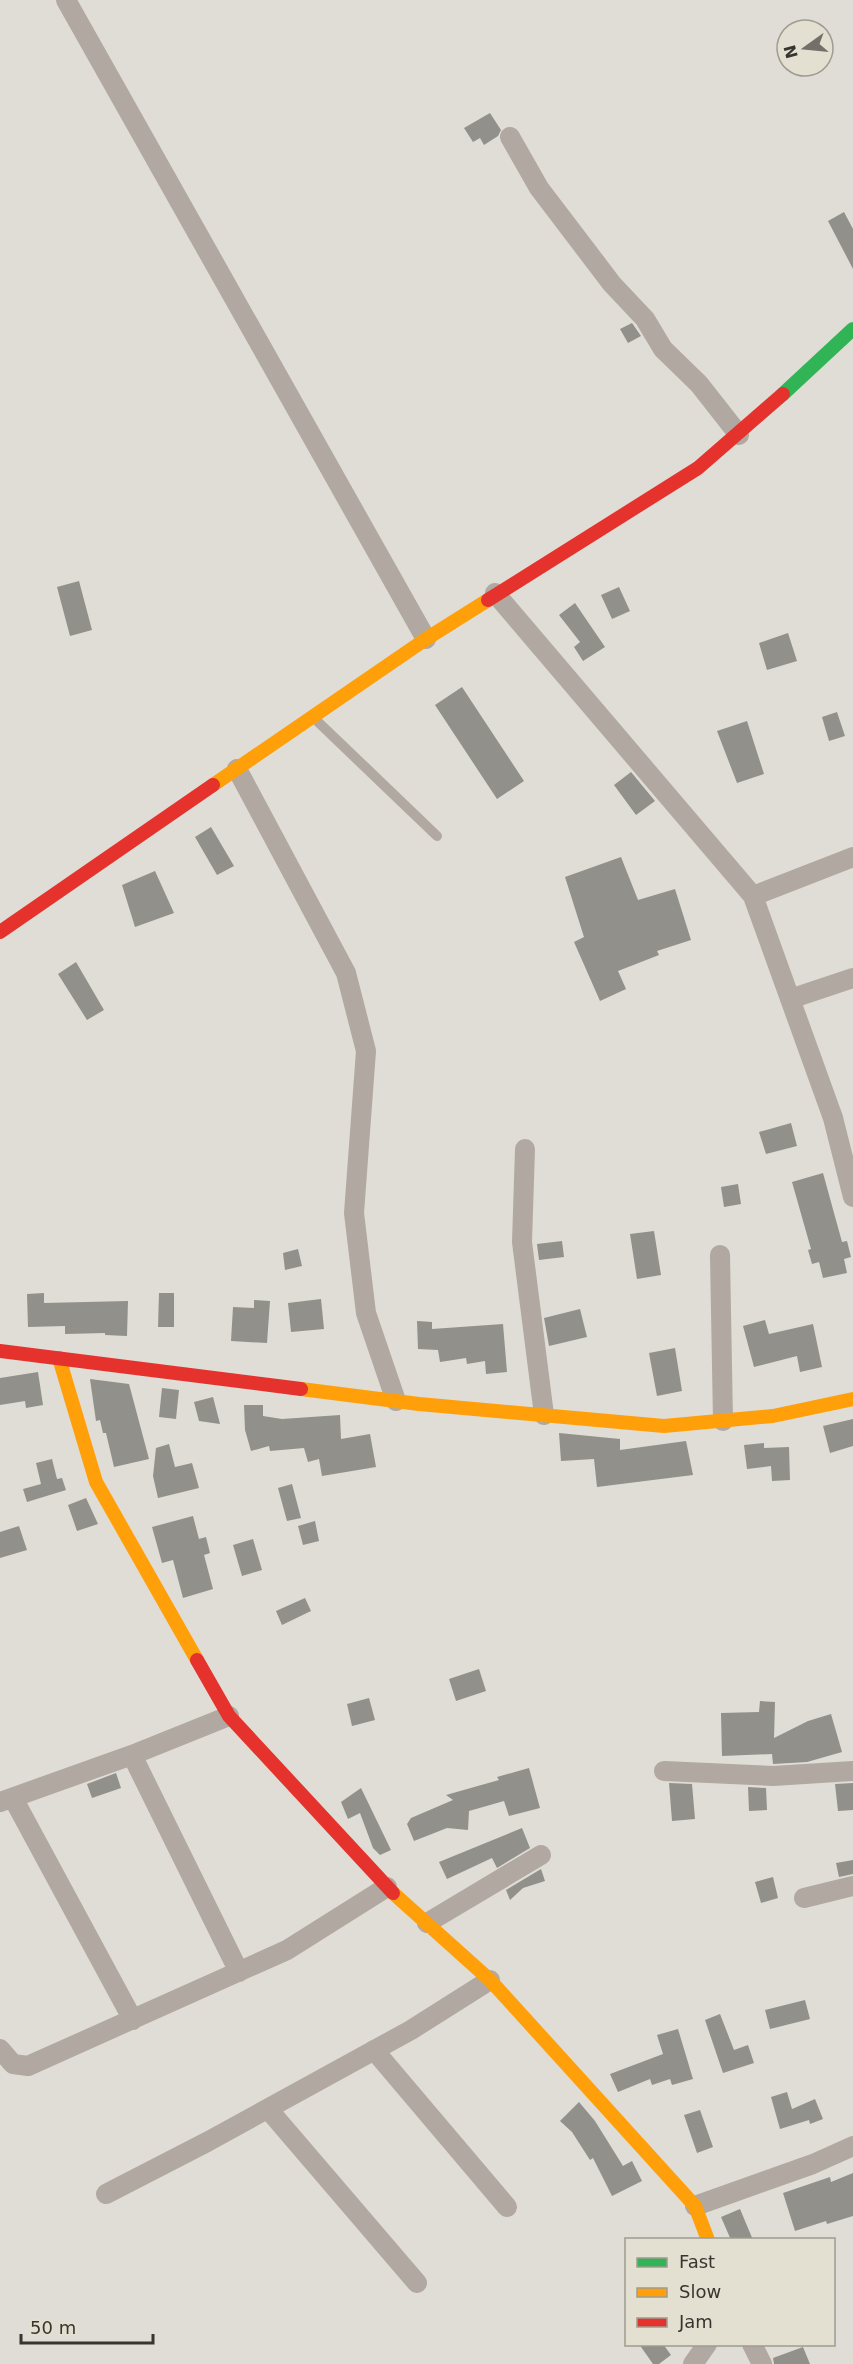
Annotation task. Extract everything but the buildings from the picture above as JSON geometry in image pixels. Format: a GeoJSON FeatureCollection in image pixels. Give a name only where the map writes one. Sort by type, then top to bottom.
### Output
{"type":"FeatureCollection","features":[{"type":"Feature","properties":{"kind":"main road"},"geometry":{"type":"LineString","coordinates":[[0,932],[495,593],[634,510],[698,468],[739,435],[853,329]]}},
{"type":"Feature","properties":{"kind":"main road"},"geometry":{"type":"LineString","coordinates":[[0,1351],[396,1401],[664,1426],[773,1416],[853,1398]]}},
{"type":"Feature","properties":{"kind":"main road"},"geometry":{"type":"LineString","coordinates":[[59,1358],[96,1482],[229,1716],[387,1887],[490,1980],[695,2206],[707,2238]]}},
{"type":"Feature","properties":{"kind":"street"},"geometry":{"type":"LineString","coordinates":[[66,0],[426,639]]}},
{"type":"Feature","properties":{"kind":"street"},"geometry":{"type":"LineString","coordinates":[[510,136],[539,188],[612,284],[645,319],[663,349],[699,384],[739,435]]}},
{"type":"Feature","properties":{"kind":"street"},"geometry":{"type":"LineString","coordinates":[[495,593],[753,896],[833,1118],[853,1197]]}},
{"type":"Feature","properties":{"kind":"street"},"geometry":{"type":"LineString","coordinates":[[237,769],[346,973],[366,1051],[354,1213],[366,1313],[396,1401]]}},
{"type":"Feature","properties":{"kind":"street"},"geometry":{"type":"LineString","coordinates":[[753,896],[853,857]]}},
{"type":"Feature","properties":{"kind":"street"},"geometry":{"type":"LineString","coordinates":[[790,999],[853,978]]}},
{"type":"Feature","properties":{"kind":"street"},"geometry":{"type":"LineString","coordinates":[[525,1149],[522,1242],[544,1415]]}},
{"type":"Feature","properties":{"kind":"street"},"geometry":{"type":"LineString","coordinates":[[720,1255],[723,1421]]}},
{"type":"Feature","properties":{"kind":"street"},"geometry":{"type":"LineString","coordinates":[[133,2020],[6,1800],[132,1755],[229,1716]]}},
{"type":"Feature","properties":{"kind":"street"},"geometry":{"type":"LineString","coordinates":[[132,1755],[239,1972]]}},
{"type":"Feature","properties":{"kind":"street"},"geometry":{"type":"LineString","coordinates":[[664,1772],[773,1776],[853,1771]]}},
{"type":"Feature","properties":{"kind":"street"},"geometry":{"type":"LineString","coordinates":[[427,1923],[541,1855]]}},
{"type":"Feature","properties":{"kind":"street"},"geometry":{"type":"LineString","coordinates":[[804,1898],[853,1886]]}},
{"type":"Feature","properties":{"kind":"street"},"geometry":{"type":"LineString","coordinates":[[0,2049],[13,2064],[28,2066],[287,1950],[387,1887]]}},
{"type":"Feature","properties":{"kind":"street"},"geometry":{"type":"LineString","coordinates":[[106,2194],[268,2109],[374,2050],[490,1980]]}},
{"type":"Feature","properties":{"kind":"street"},"geometry":{"type":"LineString","coordinates":[[374,2050],[507,2207]]}},
{"type":"Feature","properties":{"kind":"street"},"geometry":{"type":"LineString","coordinates":[[268,2109],[417,2283]]}},
{"type":"Feature","properties":{"kind":"street"},"geometry":{"type":"LineString","coordinates":[[695,2206],[813,2164],[853,2146]]}},
{"type":"Feature","properties":{"kind":"street"},"geometry":{"type":"LineString","coordinates":[[693,2364],[706,2346]]}},
{"type":"Feature","properties":{"kind":"street"},"geometry":{"type":"LineString","coordinates":[[753,2346],[762,2364]]}},
{"type":"Feature","properties":{"kind":"lane"},"geometry":{"type":"LineString","coordinates":[[312,717],[437,836]]}},
{"type":"Feature","properties":{"kind":"traffic: fast"},"geometry":{"type":"LineString","coordinates":[[783,394],[853,329]]}},
{"type":"Feature","properties":{"kind":"traffic: slow"},"geometry":{"type":"LineString","coordinates":[[213,785],[426,639],[488,600]]}},
{"type":"Feature","properties":{"kind":"traffic: slow"},"geometry":{"type":"LineString","coordinates":[[59,1358],[96,1482],[197,1660]]}},
{"type":"Feature","properties":{"kind":"traffic: slow"},"geometry":{"type":"LineString","coordinates":[[301,1389],[419,1404],[664,1426],[773,1416],[853,1399]]}},
{"type":"Feature","properties":{"kind":"traffic: slow"},"geometry":{"type":"LineString","coordinates":[[393,1893],[490,1980],[695,2206],[707,2238]]}},
{"type":"Feature","properties":{"kind":"traffic: jam"},"geometry":{"type":"LineString","coordinates":[[488,600],[698,468],[783,394]]}},
{"type":"Feature","properties":{"kind":"traffic: jam"},"geometry":{"type":"LineString","coordinates":[[0,932],[213,785]]}},
{"type":"Feature","properties":{"kind":"traffic: jam"},"geometry":{"type":"LineString","coordinates":[[0,1351],[301,1389]]}},
{"type":"Feature","properties":{"kind":"traffic: jam"},"geometry":{"type":"LineString","coordinates":[[197,1660],[229,1716],[393,1893]]}}]}
